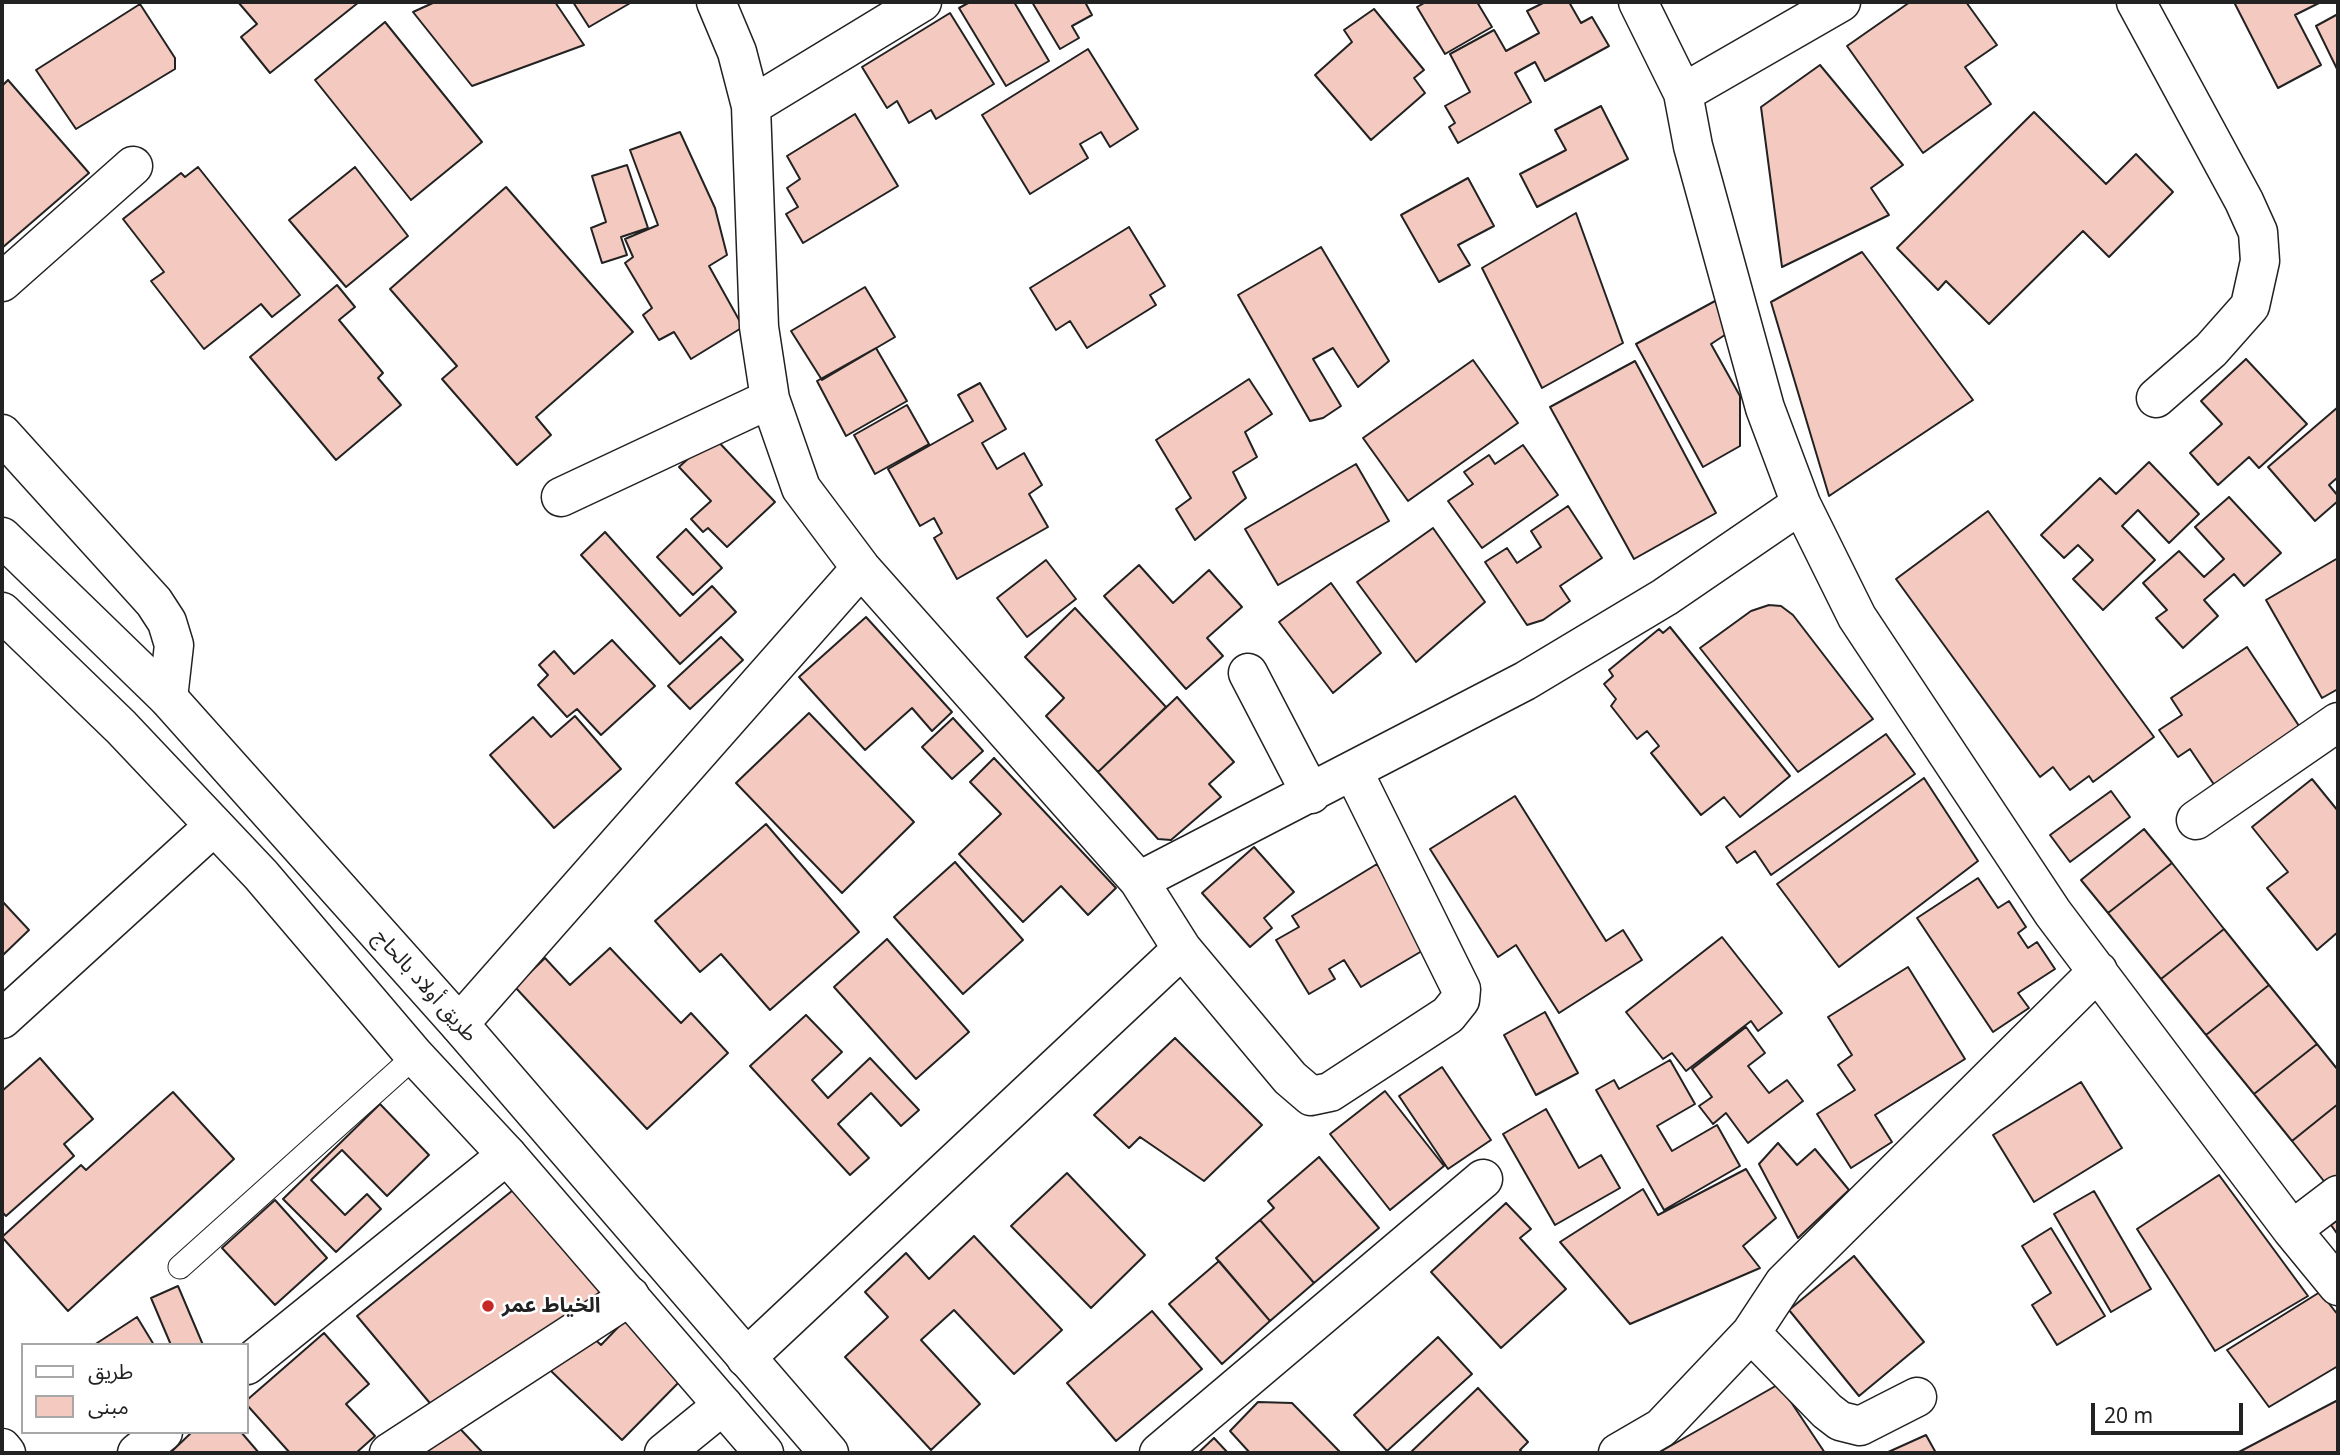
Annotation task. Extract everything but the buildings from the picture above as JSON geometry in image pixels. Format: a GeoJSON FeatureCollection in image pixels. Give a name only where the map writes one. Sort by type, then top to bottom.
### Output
{"type":"FeatureCollection","features":[{"type":"Feature","properties":{"kind":"street"},"geometry":{"type":"LineString","coordinates":[[716,2],[737,52],[751,106],[759,327],[770,399],[801,488],[861,568],[1139,881],[1182,949],[1290,1078],[1311,1096],[1330,1092],[1456,1007],[1461,989],[1353,771]]}},
{"type":"Feature","properties":{"kind":"street"},"geometry":{"type":"LineString","coordinates":[[751,106],[922,2]]}},
{"type":"Feature","properties":{"kind":"street"},"geometry":{"type":"LineString","coordinates":[[1638,2],[1683,93],[1693,146],[1765,408],[1801,504],[1857,617],[2053,913],[2292,1230],[2338,1286]]}},
{"type":"Feature","properties":{"kind":"street"},"geometry":{"type":"LineString","coordinates":[[1683,93],[1841,2]]}},
{"type":"Feature","properties":{"kind":"street"},"geometry":{"type":"LineString","coordinates":[[2136,2],[2244,201],[2258,232],[2260,261],[2250,306],[2211,351],[2156,398]]}},
{"type":"Feature","properties":{"kind":"street"},"geometry":{"type":"LineString","coordinates":[[2,282],[133,166]]}},
{"type":"Feature","properties":{"kind":"street"},"geometry":{"type":"LineString","coordinates":[[561,497],[770,399]]}},
{"type":"Feature","properties":{"kind":"street"},"geometry":{"type":"LineString","coordinates":[[2,434],[154,602],[167,622],[174,645],[168,698]]}},
{"type":"Feature","properties":{"kind":"street"},"geometry":{"type":"LineString","coordinates":[[1139,881],[1311,794],[1537,674],[1665,597],[1801,504]]}},
{"type":"Feature","properties":{"kind":"street","name":"طريق أولاد بالحاج"},"geometry":{"type":"LineString","coordinates":[[2,537],[168,698],[459,1024],[829,1453]]}},
{"type":"Feature","properties":{"kind":"street"},"geometry":{"type":"LineString","coordinates":[[459,1024],[861,568]]}},
{"type":"Feature","properties":{"kind":"street"},"geometry":{"type":"LineString","coordinates":[[2,612],[121,727],[261,875],[415,1056],[507,1155],[764,1453]]}},
{"type":"Feature","properties":{"kind":"street"},"geometry":{"type":"LineString","coordinates":[[1248,673],[1311,794]]}},
{"type":"Feature","properties":{"kind":"street"},"geometry":{"type":"LineString","coordinates":[[2196,820],[2338,722]]}},
{"type":"Feature","properties":{"kind":"street"},"geometry":{"type":"LineString","coordinates":[[2,1019],[214,826]]}},
{"type":"Feature","properties":{"kind":"street"},"geometry":{"type":"LineString","coordinates":[[746,1358],[1182,949]]}},
{"type":"Feature","properties":{"kind":"street"},"geometry":{"type":"LineString","coordinates":[[1618,1453],[1661,1427],[1751,1333],[1784,1283],[2098,971]]}},
{"type":"Feature","properties":{"kind":"street"},"geometry":{"type":"LineString","coordinates":[[248,1363],[507,1155]]}},
{"type":"Feature","properties":{"kind":"street"},"geometry":{"type":"LineString","coordinates":[[1159,1453],[1483,1179]]}},
{"type":"Feature","properties":{"kind":"street"},"geometry":{"type":"LineString","coordinates":[[2292,1230],[2338,1195]]}},
{"type":"Feature","properties":{"kind":"street"},"geometry":{"type":"LineString","coordinates":[[389,1453],[630,1296]]}},
{"type":"Feature","properties":{"kind":"street"},"geometry":{"type":"LineString","coordinates":[[1751,1333],[1826,1411],[1840,1421],[1860,1426],[1917,1397]]}},
{"type":"Feature","properties":{"kind":"street"},"geometry":{"type":"LineString","coordinates":[[664,1453],[723,1405]]}},
{"type":"Feature","properties":{"kind":"street"},"geometry":{"type":"LineString","coordinates":[[137,1453],[161,1434]]}},
{"type":"Feature","properties":{"kind":"street"},"geometry":{"type":"LineString","coordinates":[[2,1448],[6,1453]]}},
{"type":"Feature","properties":{"kind":"lane"},"geometry":{"type":"LineString","coordinates":[[180,1266],[415,1056]]}},
{"type":"Feature","properties":{"kind":"place","name":"الخياط عمر"},"geometry":{"type":"Point","coordinates":[488,1306]}}]}
